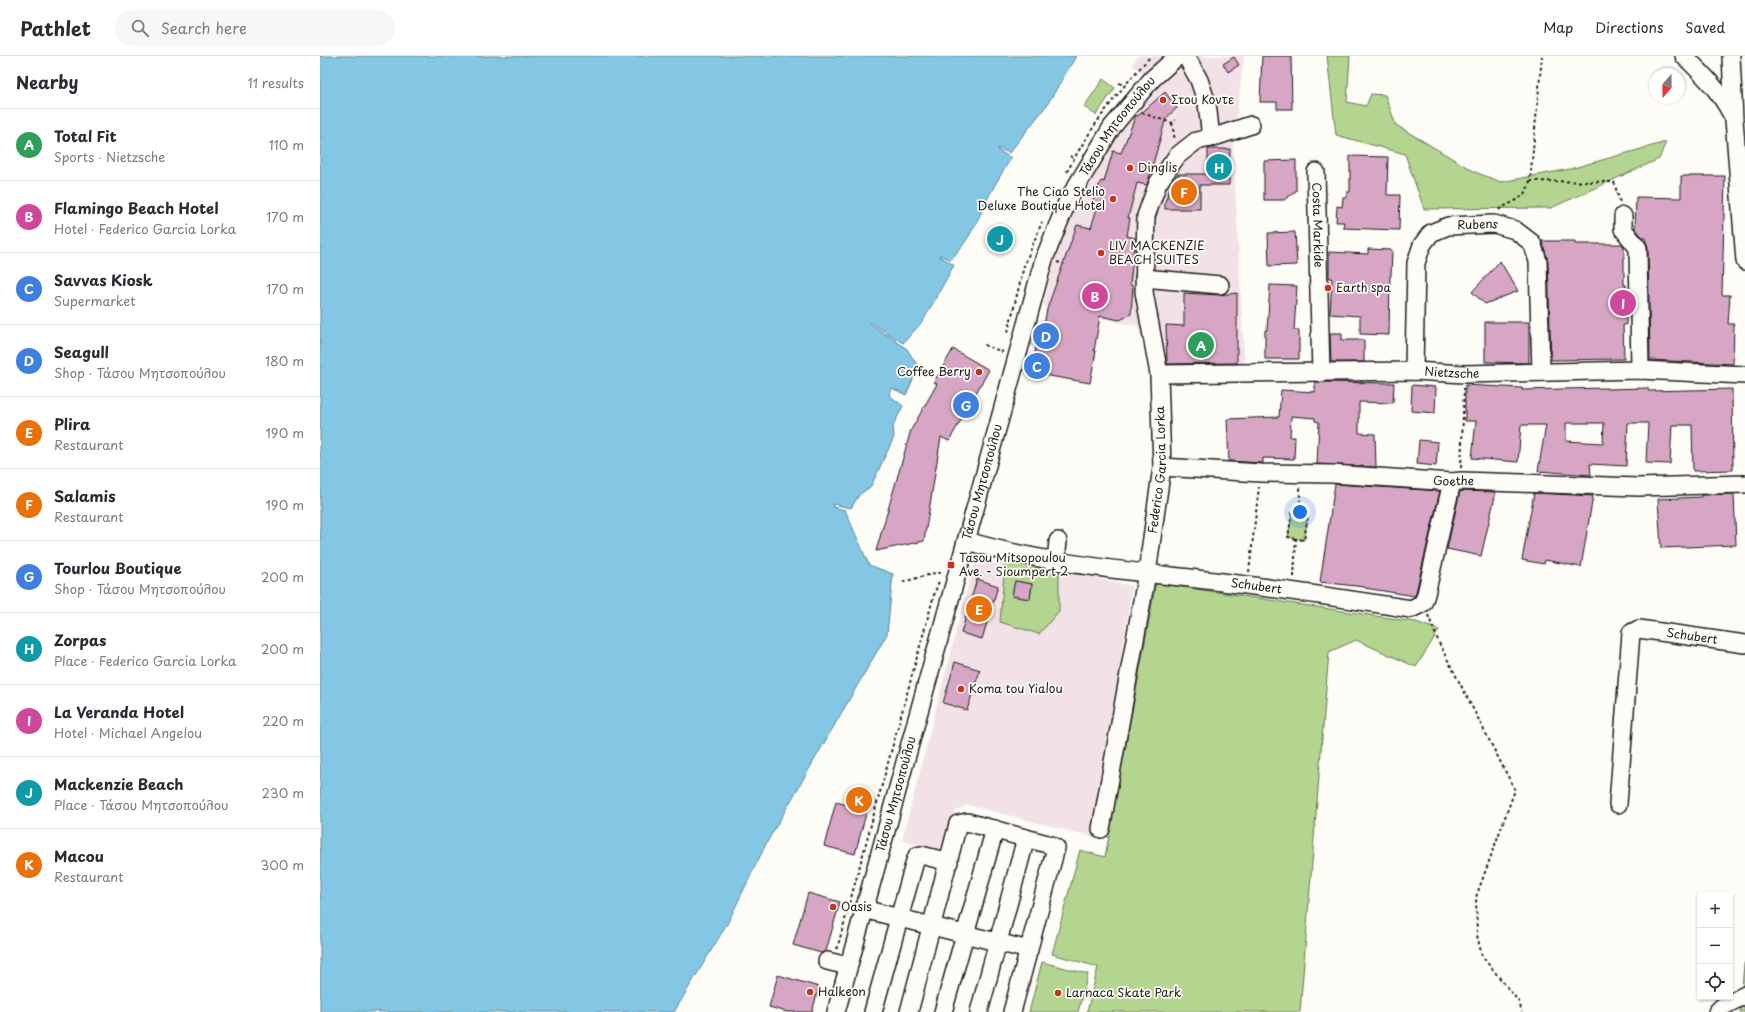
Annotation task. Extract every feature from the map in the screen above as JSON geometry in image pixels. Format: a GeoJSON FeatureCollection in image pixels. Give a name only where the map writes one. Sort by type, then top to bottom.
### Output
{"type":"FeatureCollection","features":[{"type":"Feature","properties":{"kind":"street","name":"Τάσου Μητσοπούλου"},"geometry":{"type":"LineString","coordinates":[[836,1012],[863,909],[954,582],[967,541],[991,447],[1044,259],[1068,200],[1112,127],[1152,79],[1178,56]]}},
{"type":"Feature","properties":{"kind":"street"},"geometry":{"type":"LineString","coordinates":[[1186,56],[1199,80],[1207,103],[1211,138]]}},
{"type":"Feature","properties":{"kind":"street"},"geometry":{"type":"LineString","coordinates":[[1684,56],[1709,80],[1725,100],[1734,119]]}},
{"type":"Feature","properties":{"kind":"street"},"geometry":{"type":"LineString","coordinates":[[1731,56],[1734,119],[1745,261]]}},
{"type":"Feature","properties":{"kind":"street","name":"Federico Garcia Lorka"},"geometry":{"type":"LineString","coordinates":[[1101,829],[1147,573],[1166,434],[1166,403],[1159,374],[1144,292],[1146,216],[1158,183],[1177,156],[1196,141],[1251,126]]}},
{"type":"Feature","properties":{"kind":"street","name":"Costa Markide"},"geometry":{"type":"LineString","coordinates":[[1316,172],[1321,373]]}},
{"type":"Feature","properties":{"kind":"street"},"geometry":{"type":"LineString","coordinates":[[1623,216],[1623,229],[1638,248],[1640,370]]}},
{"type":"Feature","properties":{"kind":"street","name":"Rubens"},"geometry":{"type":"LineString","coordinates":[[1414,371],[1416,263],[1422,245],[1432,233],[1448,226],[1494,224],[1514,230],[1532,243],[1538,261],[1541,372]]}},
{"type":"Feature","properties":{"kind":"street"},"geometry":{"type":"LineString","coordinates":[[1144,278],[1220,285]]}},
{"type":"Feature","properties":{"kind":"street","name":"Nietzsche"},"geometry":{"type":"LineString","coordinates":[[1159,374],[1414,371],[1464,374],[1640,370],[1745,375]]}},
{"type":"Feature","properties":{"kind":"street","name":"Goethe"},"geometry":{"type":"LineString","coordinates":[[1162,467],[1261,473],[1638,487],[1745,484]]}},
{"type":"Feature","properties":{"kind":"street"},"geometry":{"type":"LineString","coordinates":[[1422,603],[1426,594],[1456,481]]}},
{"type":"Feature","properties":{"kind":"street","name":"Schubert"},"geometry":{"type":"LineString","coordinates":[[967,541],[1001,551],[1056,561],[1293,591],[1411,609],[1422,603]]}},
{"type":"Feature","properties":{"kind":"street"},"geometry":{"type":"LineString","coordinates":[[1056,561],[1058,541]]}},
{"type":"Feature","properties":{"kind":"street","name":"Schubert"},"geometry":{"type":"LineString","coordinates":[[1618,804],[1631,633],[1639,629],[1745,644]]}},
{"type":"Feature","properties":{"kind":"street"},"geometry":{"type":"LineString","coordinates":[[909,1012],[958,824],[967,822],[1051,845],[1056,848],[1012,1012]]}},
{"type":"Feature","properties":{"kind":"street"},"geometry":{"type":"LineString","coordinates":[[943,1012],[995,829]]}},
{"type":"Feature","properties":{"kind":"street"},"geometry":{"type":"LineString","coordinates":[[979,1012],[1026,838]]}},
{"type":"Feature","properties":{"kind":"street"},"geometry":{"type":"LineString","coordinates":[[873,1012],[917,856],[921,855],[949,862]]}},
{"type":"Feature","properties":{"kind":"street"},"geometry":{"type":"LineString","coordinates":[[863,909],[1029,950]]}},
{"type":"Feature","properties":{"kind":"street"},"geometry":{"type":"LineString","coordinates":[[827,961],[848,966]]}},
{"type":"Feature","properties":{"kind":"street"},"geometry":{"type":"LineString","coordinates":[[1717,1012],[1722,1007],[1745,995]]}},
{"type":"Feature","properties":{"kind":"path"},"geometry":{"type":"LineString","coordinates":[[1494,224],[1496,215],[1501,208],[1522,197],[1527,192],[1530,181],[1542,56]]}},
{"type":"Feature","properties":{"kind":"path"},"geometry":{"type":"LineString","coordinates":[[1119,83],[1124,85]]}},
{"type":"Feature","properties":{"kind":"path"},"geometry":{"type":"LineString","coordinates":[[1128,108],[1172,123],[1176,120]]}},
{"type":"Feature","properties":{"kind":"path"},"geometry":{"type":"LineString","coordinates":[[1070,156],[1074,159]]}},
{"type":"Feature","properties":{"kind":"path"},"geometry":{"type":"LineString","coordinates":[[1530,181],[1614,182],[1623,216]]}},
{"type":"Feature","properties":{"kind":"path"},"geometry":{"type":"LineString","coordinates":[[1019,266],[1027,267]]}},
{"type":"Feature","properties":{"kind":"path"},"geometry":{"type":"LineString","coordinates":[[984,345],[1003,352]]}},
{"type":"Feature","properties":{"kind":"path"},"geometry":{"type":"LineString","coordinates":[[1456,481],[1464,374]]}},
{"type":"Feature","properties":{"kind":"path"},"geometry":{"type":"LineString","coordinates":[[1248,585],[1261,473]]}},
{"type":"Feature","properties":{"kind":"path"},"geometry":{"type":"LineString","coordinates":[[1300,514],[1301,474]]}},
{"type":"Feature","properties":{"kind":"path"},"geometry":{"type":"LineString","coordinates":[[1292,513],[1300,514],[1308,516],[1304,540],[1288,537],[1292,513]]}},
{"type":"Feature","properties":{"kind":"path"},"geometry":{"type":"LineString","coordinates":[[1293,591],[1296,539]]}},
{"type":"Feature","properties":{"kind":"path"},"geometry":{"type":"LineString","coordinates":[[903,582],[935,573]]}},
{"type":"Feature","properties":{"kind":"path"},"geometry":{"type":"LineString","coordinates":[[1422,603],[1439,643],[1515,790],[1476,897],[1476,935],[1482,956],[1519,1002],[1522,1012]]}},
{"type":"Feature","properties":{"kind":"shaded area"},"geometry":{"type":"Polygon","coordinates":[[[1138,56],[1244,56],[1233,145],[1245,374],[1159,374],[1137,326],[1043,306],[1069,202],[1157,83],[1132,65],[1138,56]]]}},
{"type":"Feature","properties":{"kind":"shaded area"},"geometry":{"type":"Polygon","coordinates":[[[1005,561],[1000,622],[1059,611],[1059,570],[1132,586],[1094,837],[967,805],[955,811],[944,852],[902,840],[973,566],[1005,561]]]}},
{"type":"Feature","properties":{"kind":"green space"},"geometry":{"type":"Polygon","coordinates":[[[1327,56],[1350,56],[1347,102],[1366,106],[1371,94],[1385,95],[1396,125],[1475,172],[1501,182],[1570,169],[1666,142],[1659,159],[1551,208],[1424,209],[1405,154],[1336,135],[1327,56]]]}},
{"type":"Feature","properties":{"kind":"green space"},"geometry":{"type":"Polygon","coordinates":[[[1103,79],[1115,88],[1096,115],[1084,107],[1103,79]]]}},
{"type":"Feature","properties":{"kind":"green space"},"geometry":{"type":"Polygon","coordinates":[[[1292,513],[1308,516],[1304,540],[1288,537],[1292,513]]]}},
{"type":"Feature","properties":{"kind":"green space"},"geometry":{"type":"Polygon","coordinates":[[[1005,561],[1059,570],[1059,611],[1039,634],[1000,622],[1005,561]],[[1015,581],[1012,596],[1030,599],[1032,584],[1015,581]]]}},
{"type":"Feature","properties":{"kind":"green space"},"geometry":{"type":"Polygon","coordinates":[[[1156,583],[1416,622],[1439,630],[1416,667],[1356,640],[1329,652],[1300,1012],[1087,1012],[1098,967],[1052,954],[1080,850],[1105,857],[1156,583]]]}},
{"type":"Feature","properties":{"kind":"green space","name":"Larnaca Skate Park"},"geometry":{"type":"Polygon","coordinates":[[[1042,962],[1088,974],[1078,1012],[1029,1012],[1042,962]]]}},
{"type":"Feature","properties":{"kind":"green space"},"geometry":{"type":"Polygon","coordinates":[[[1745,962],[1745,1012],[1740,1012],[1744,964],[1745,962]]]}},
{"type":"Feature","properties":{"kind":"water"},"geometry":{"type":"Polygon","coordinates":[[[320,56],[1076,56],[1047,105],[1009,153],[998,148],[998,150],[1011,158],[963,245],[950,260],[941,255],[939,256],[954,265],[923,321],[903,343],[870,322],[869,323],[907,349],[917,365],[906,395],[892,388],[889,395],[903,406],[893,426],[894,437],[871,486],[859,495],[851,508],[833,504],[833,507],[845,510],[869,565],[893,574],[887,634],[767,842],[727,924],[674,1012],[320,1012],[320,56]]]}},
{"type":"Feature","properties":{"kind":"building"},"geometry":{"type":"Polygon","coordinates":[[[1262,56],[1291,56],[1292,109],[1277,109],[1277,102],[1260,102],[1262,56]]]}},
{"type":"Feature","properties":{"kind":"building"},"geometry":{"type":"Polygon","coordinates":[[[1234,57],[1239,65],[1228,72],[1223,64],[1234,57]]]}},
{"type":"Feature","properties":{"kind":"building"},"geometry":{"type":"Polygon","coordinates":[[[1165,92],[1177,108],[1166,118],[1147,185],[1137,183],[1128,218],[1130,218],[1127,236],[1135,238],[1130,285],[1133,286],[1131,314],[1120,320],[1100,316],[1094,351],[1096,351],[1090,383],[1032,373],[1037,341],[1041,342],[1047,309],[1077,225],[1091,228],[1097,208],[1090,206],[1101,181],[1104,182],[1113,151],[1121,153],[1136,115],[1138,116],[1165,92]]]}},
{"type":"Feature","properties":{"kind":"building"},"geometry":{"type":"Polygon","coordinates":[[[1208,149],[1230,149],[1229,185],[1200,185],[1200,209],[1165,209],[1165,202],[1172,182],[1178,174],[1208,174],[1208,149]]]}},
{"type":"Feature","properties":{"kind":"building"},"geometry":{"type":"Polygon","coordinates":[[[1350,156],[1388,157],[1387,195],[1400,195],[1399,230],[1343,228],[1344,222],[1336,222],[1337,206],[1342,207],[1343,197],[1347,197],[1347,192],[1350,192],[1350,156]]]}},
{"type":"Feature","properties":{"kind":"building"},"geometry":{"type":"Polygon","coordinates":[[[1296,160],[1296,191],[1284,200],[1264,200],[1264,161],[1296,160]]]}},
{"type":"Feature","properties":{"kind":"building"},"geometry":{"type":"Polygon","coordinates":[[[1681,176],[1725,176],[1722,295],[1730,295],[1728,324],[1734,324],[1733,364],[1650,360],[1648,248],[1645,238],[1643,238],[1635,228],[1636,197],[1681,198],[1681,176]]]}},
{"type":"Feature","properties":{"kind":"building"},"geometry":{"type":"Polygon","coordinates":[[[1002,226],[1010,230],[1005,239],[997,234],[1002,226]]]}},
{"type":"Feature","properties":{"kind":"building"},"geometry":{"type":"Polygon","coordinates":[[[1295,232],[1297,265],[1269,266],[1268,233],[1295,232]]]}},
{"type":"Feature","properties":{"kind":"building"},"geometry":{"type":"Polygon","coordinates":[[[1542,241],[1575,241],[1575,244],[1622,244],[1624,247],[1624,285],[1626,285],[1626,325],[1623,325],[1624,359],[1551,360],[1548,261],[1542,241]]]}},
{"type":"Feature","properties":{"kind":"building"},"geometry":{"type":"Polygon","coordinates":[[[1368,249],[1392,250],[1389,335],[1360,334],[1360,316],[1330,314],[1332,278],[1329,278],[1329,252],[1368,254],[1368,249]]]}},
{"type":"Feature","properties":{"kind":"building"},"geometry":{"type":"Polygon","coordinates":[[[1500,261],[1518,291],[1485,304],[1472,292],[1500,261]]]}},
{"type":"Feature","properties":{"kind":"building"},"geometry":{"type":"Polygon","coordinates":[[[1270,285],[1297,286],[1294,330],[1299,330],[1299,359],[1265,359],[1265,330],[1267,330],[1270,285]]]}},
{"type":"Feature","properties":{"kind":"building"},"geometry":{"type":"Polygon","coordinates":[[[1184,293],[1219,295],[1237,293],[1237,363],[1167,364],[1166,325],[1184,326],[1184,293]]]}},
{"type":"Feature","properties":{"kind":"building"},"geometry":{"type":"Polygon","coordinates":[[[1485,322],[1529,322],[1529,363],[1485,362],[1485,322]]]}},
{"type":"Feature","properties":{"kind":"building"},"geometry":{"type":"Polygon","coordinates":[[[1330,333],[1342,333],[1342,340],[1364,340],[1364,362],[1331,362],[1330,333]]]}},
{"type":"Feature","properties":{"kind":"building"},"geometry":{"type":"Polygon","coordinates":[[[953,349],[989,370],[949,441],[941,437],[924,541],[876,551],[911,430],[937,384],[934,382],[953,349]]]}},
{"type":"Feature","properties":{"kind":"building"},"geometry":{"type":"Polygon","coordinates":[[[1315,382],[1394,383],[1393,403],[1359,402],[1359,433],[1375,434],[1376,467],[1317,464],[1319,422],[1315,421],[1315,418],[1291,416],[1290,437],[1295,437],[1294,459],[1263,458],[1263,463],[1229,461],[1227,419],[1279,417],[1281,390],[1315,392],[1315,382]]]}},
{"type":"Feature","properties":{"kind":"building"},"geometry":{"type":"Polygon","coordinates":[[[1412,385],[1436,387],[1435,413],[1411,411],[1412,385]]]}},
{"type":"Feature","properties":{"kind":"building"},"geometry":{"type":"Polygon","coordinates":[[[1465,385],[1522,388],[1522,390],[1648,388],[1648,391],[1732,389],[1733,470],[1693,471],[1692,425],[1672,425],[1670,464],[1646,463],[1648,423],[1628,423],[1626,466],[1590,464],[1591,475],[1538,471],[1546,425],[1521,425],[1518,462],[1472,458],[1476,421],[1465,421],[1465,385]],[[1566,423],[1566,441],[1603,443],[1604,423],[1566,423]]]}},
{"type":"Feature","properties":{"kind":"building"},"geometry":{"type":"Polygon","coordinates":[[[1419,440],[1438,442],[1436,466],[1417,464],[1419,440]]]}},
{"type":"Feature","properties":{"kind":"building"},"geometry":{"type":"Polygon","coordinates":[[[1335,484],[1440,491],[1415,596],[1365,587],[1320,582],[1335,484]]]}},
{"type":"Feature","properties":{"kind":"building"},"geometry":{"type":"Polygon","coordinates":[[[1460,491],[1496,492],[1481,556],[1447,549],[1460,491]]]}},
{"type":"Feature","properties":{"kind":"building"},"geometry":{"type":"Polygon","coordinates":[[[1534,493],[1593,496],[1581,567],[1545,560],[1544,564],[1522,560],[1534,493]]]}},
{"type":"Feature","properties":{"kind":"building"},"geometry":{"type":"Polygon","coordinates":[[[1734,494],[1736,545],[1661,548],[1658,499],[1734,494]]]}},
{"type":"Feature","properties":{"kind":"building"},"geometry":{"type":"Polygon","coordinates":[[[977,579],[998,586],[982,639],[961,633],[977,579]]]}},
{"type":"Feature","properties":{"kind":"building"},"geometry":{"type":"Polygon","coordinates":[[[1015,581],[1032,584],[1030,599],[1012,596],[1015,581]]]}},
{"type":"Feature","properties":{"kind":"building"},"geometry":{"type":"Polygon","coordinates":[[[955,662],[980,670],[967,710],[943,703],[955,662]]]}},
{"type":"Feature","properties":{"kind":"building"},"geometry":{"type":"Polygon","coordinates":[[[836,802],[867,810],[855,854],[824,846],[836,802]]]}},
{"type":"Feature","properties":{"kind":"building"},"geometry":{"type":"Polygon","coordinates":[[[808,893],[840,902],[826,951],[821,953],[793,945],[808,893]]]}},
{"type":"Feature","properties":{"kind":"building"},"geometry":{"type":"Polygon","coordinates":[[[778,975],[819,987],[812,1012],[787,1012],[769,1007],[778,975]]]}},
{"type":"Feature","properties":{"kind":"place","name":"Στου Κοντε"},"geometry":{"type":"Point","coordinates":[1163,100]}},
{"type":"Feature","properties":{"kind":"place","name":"Zorpas"},"geometry":{"type":"Point","coordinates":[1219,167]}},
{"type":"Feature","properties":{"kind":"place","name":"Dinglis"},"geometry":{"type":"Point","coordinates":[1130,168]}},
{"type":"Feature","properties":{"kind":"place","name":"Salamis"},"geometry":{"type":"Point","coordinates":[1184,192]}},
{"type":"Feature","properties":{"kind":"place","name":"The Ciao Stelio Deluxe Boutique Hotel"},"geometry":{"type":"Point","coordinates":[1113,199]}},
{"type":"Feature","properties":{"kind":"place","name":"Mackenzie Beach"},"geometry":{"type":"Point","coordinates":[1000,239]}},
{"type":"Feature","properties":{"kind":"place","name":"LIV MACKENZIE BEACH SUITES"},"geometry":{"type":"Point","coordinates":[1101,253]}},
{"type":"Feature","properties":{"kind":"place","name":"Earth spa"},"geometry":{"type":"Point","coordinates":[1328,288]}},
{"type":"Feature","properties":{"kind":"place","name":"Flamingo Beach Hotel"},"geometry":{"type":"Point","coordinates":[1095,296]}},
{"type":"Feature","properties":{"kind":"place","name":"La Veranda Hotel"},"geometry":{"type":"Point","coordinates":[1623,303]}},
{"type":"Feature","properties":{"kind":"place","name":"Seagull"},"geometry":{"type":"Point","coordinates":[1046,336]}},
{"type":"Feature","properties":{"kind":"place","name":"Total Fit"},"geometry":{"type":"Point","coordinates":[1201,345]}},
{"type":"Feature","properties":{"kind":"place","name":"Savvas Kiosk"},"geometry":{"type":"Point","coordinates":[1037,366]}},
{"type":"Feature","properties":{"kind":"place","name":"Coffee Berry"},"geometry":{"type":"Point","coordinates":[979,372]}},
{"type":"Feature","properties":{"kind":"place","name":"Tourlou Boutique"},"geometry":{"type":"Point","coordinates":[966,405]}},
{"type":"Feature","properties":{"kind":"place","name":"Tasou Mitsopoulou Ave. - Sioumpert 2"},"geometry":{"type":"Point","coordinates":[951,565]}},
{"type":"Feature","properties":{"kind":"place","name":"Plira"},"geometry":{"type":"Point","coordinates":[979,609]}},
{"type":"Feature","properties":{"kind":"place","name":"Koma tou Yialou"},"geometry":{"type":"Point","coordinates":[961,689]}},
{"type":"Feature","properties":{"kind":"place","name":"Macou"},"geometry":{"type":"Point","coordinates":[859,800]}},
{"type":"Feature","properties":{"kind":"place","name":"Oasis"},"geometry":{"type":"Point","coordinates":[833,907]}},
{"type":"Feature","properties":{"kind":"place","name":"Halkeon"},"geometry":{"type":"Point","coordinates":[810,992]}},
{"type":"Feature","properties":{"kind":"place","name":"Larnaca Skate Park"},"geometry":{"type":"Point","coordinates":[1058,993]}}]}
